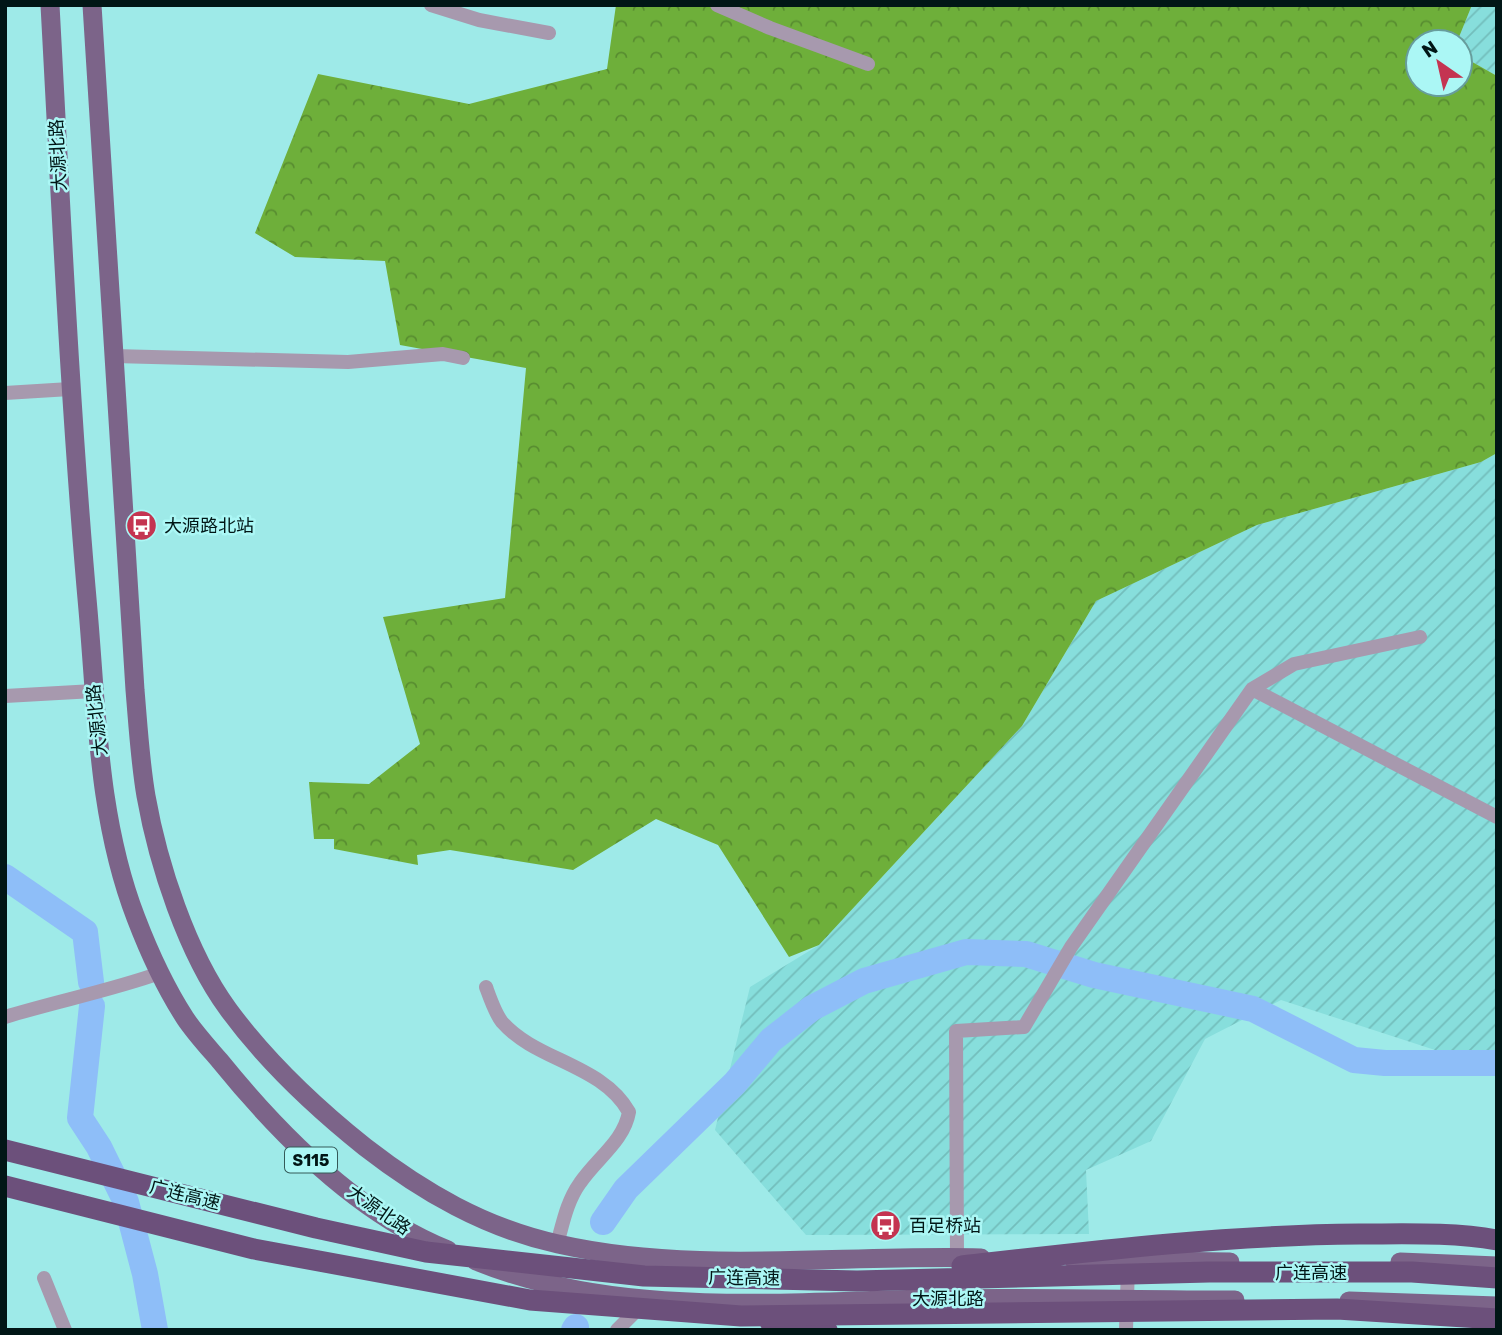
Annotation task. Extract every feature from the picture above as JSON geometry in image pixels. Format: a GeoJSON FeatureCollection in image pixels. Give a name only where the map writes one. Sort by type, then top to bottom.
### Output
{"type":"FeatureCollection","features":[{"type":"Feature","properties":{"kind":"highway","name":"广连高速"},"geometry":{"type":"LineString","coordinates":[[5,1150],[316,1228],[426,1252],[643,1276],[841,1280],[1209,1272],[1412,1272],[1497,1278]]}},
{"type":"Feature","properties":{"kind":"highway","name":"广连高速"},"geometry":{"type":"LineString","coordinates":[[5,1186],[254,1249],[530,1300],[741,1316],[1337,1309],[1497,1319]]}},
{"type":"Feature","properties":{"kind":"highway"},"geometry":{"type":"LineString","coordinates":[[841,1280],[1076,1253],[1289,1235],[1434,1234],[1497,1240]]}},
{"type":"Feature","properties":{"kind":"highway"},"geometry":{"type":"LineString","coordinates":[[688,1312],[827,1330]]}},
{"type":"Feature","properties":{"kind":"main road","name":"大源北路"},"geometry":{"type":"LineString","coordinates":[[50,5],[70,389],[94,691],[115,849],[135,916],[160,973],[186,1019],[274,1125],[321,1167],[421,1239],[522,1279],[565,1290],[649,1298],[785,1301],[1382,1301],[1497,1306]]}},
{"type":"Feature","properties":{"kind":"main road","name":"S115"},"geometry":{"type":"LineString","coordinates":[[92,5],[135,690],[146,796],[172,890],[197,954],[227,1008],[279,1070],[344,1130],[411,1183],[475,1218],[557,1244],[626,1255],[697,1260],[957,1257],[1128,1262],[1403,1262],[1497,1266]]}},
{"type":"Feature","properties":{"kind":"street"},"geometry":{"type":"LineString","coordinates":[[431,5],[479,20],[549,33]]}},
{"type":"Feature","properties":{"kind":"street"},"geometry":{"type":"LineString","coordinates":[[717,5],[770,28],[868,64]]}},
{"type":"Feature","properties":{"kind":"street"},"geometry":{"type":"LineString","coordinates":[[114,356],[348,362],[443,354],[463,358]]}},
{"type":"Feature","properties":{"kind":"street"},"geometry":{"type":"LineString","coordinates":[[5,393],[70,389]]}},
{"type":"Feature","properties":{"kind":"street"},"geometry":{"type":"LineString","coordinates":[[957,1257],[956,1031],[1024,1027],[1071,947],[1252,689],[1294,664],[1420,637]]}},
{"type":"Feature","properties":{"kind":"street"},"geometry":{"type":"LineString","coordinates":[[1252,689],[1497,817]]}},
{"type":"Feature","properties":{"kind":"street"},"geometry":{"type":"LineString","coordinates":[[5,696],[94,691]]}},
{"type":"Feature","properties":{"kind":"street"},"geometry":{"type":"LineString","coordinates":[[5,1017],[79,995],[108,992],[160,973]]}},
{"type":"Feature","properties":{"kind":"street"},"geometry":{"type":"LineString","coordinates":[[486,987],[501,1021],[620,1095],[629,1112],[626,1127],[580,1183],[566,1209],[557,1244]]}},
{"type":"Feature","properties":{"kind":"street"},"geometry":{"type":"LineString","coordinates":[[1126,1330],[1128,1262]]}},
{"type":"Feature","properties":{"kind":"street"},"geometry":{"type":"LineString","coordinates":[[1180,1300],[1181,1262]]}},
{"type":"Feature","properties":{"kind":"street"},"geometry":{"type":"LineString","coordinates":[[44,1278],[65,1330]]}},
{"type":"Feature","properties":{"kind":"street"},"geometry":{"type":"LineString","coordinates":[[617,1330],[649,1298]]}},
{"type":"Feature","properties":{"kind":"street"},"geometry":{"type":"LineString","coordinates":[[930,1330],[931,1299]]}},
{"type":"Feature","properties":{"kind":"shaded area"},"geometry":{"type":"Polygon","coordinates":[[[1472,5],[1497,5],[1497,76],[1474,63],[1474,28],[1463,28],[1472,5]]]}},
{"type":"Feature","properties":{"kind":"shaded area"},"geometry":{"type":"Polygon","coordinates":[[[1497,453],[1497,1051],[1435,1050],[1281,1000],[1205,1039],[1151,1141],[1086,1170],[1089,1234],[806,1235],[715,1130],[750,987],[819,945],[1022,726],[1096,601],[1257,525],[1481,462],[1497,453]]]}},
{"type":"Feature","properties":{"kind":"green space"},"geometry":{"type":"Polygon","coordinates":[[[616,5],[1472,5],[1463,28],[1404,28],[1404,98],[1474,98],[1474,63],[1497,76],[1497,453],[1481,462],[1257,525],[1096,601],[1022,726],[819,945],[789,957],[718,845],[656,819],[573,870],[450,850],[417,855],[418,865],[334,849],[334,839],[314,839],[309,782],[369,784],[420,744],[383,617],[505,598],[526,368],[400,345],[385,261],[295,257],[255,233],[318,74],[469,104],[607,69],[616,5]]]}},
{"type":"Feature","properties":{"kind":"waterway"},"geometry":{"type":"LineString","coordinates":[[5,877],[85,932],[91,982]]}},
{"type":"Feature","properties":{"kind":"waterway"},"geometry":{"type":"LineString","coordinates":[[603,1222],[626,1189],[735,1083],[771,1040],[812,1008],[864,981],[966,952],[1026,954],[1094,975],[1253,1009],[1354,1060],[1385,1063],[1497,1063]]}},
{"type":"Feature","properties":{"kind":"waterway"},"geometry":{"type":"LineString","coordinates":[[92,1006],[80,1118],[99,1147],[126,1202],[145,1274],[155,1330]]}},
{"type":"Feature","properties":{"kind":"place","name":"大源路北站"},"geometry":{"type":"Point","coordinates":[141,526]}},
{"type":"Feature","properties":{"kind":"place","name":"百足桥站"},"geometry":{"type":"Point","coordinates":[886,1226]}}]}
